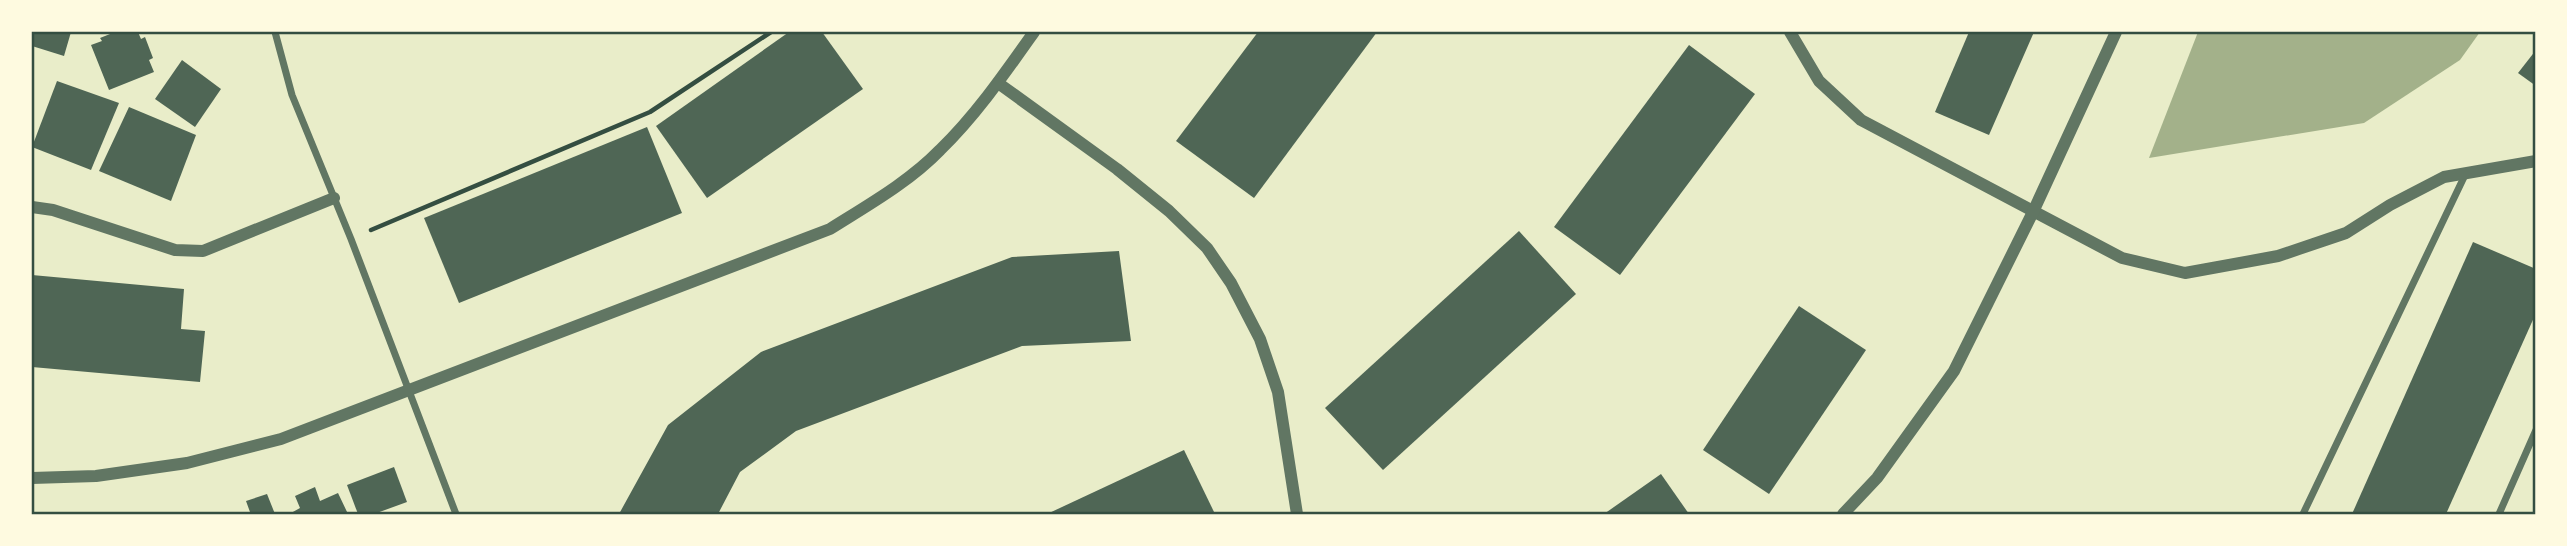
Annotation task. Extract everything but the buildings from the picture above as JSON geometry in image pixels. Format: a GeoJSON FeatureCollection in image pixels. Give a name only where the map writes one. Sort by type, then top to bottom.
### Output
{"type":"FeatureCollection","features":[{"type":"Feature","properties":{"kind":"street"},"geometry":{"type":"LineString","coordinates":[[275,32],[292,95],[351,239],[456,514]]}},
{"type":"Feature","properties":{"kind":"street"},"geometry":{"type":"LineString","coordinates":[[32,478],[96,476],[187,463],[281,439],[831,229],[890,192],[940,151],[998,83],[1034,32]]}},
{"type":"Feature","properties":{"kind":"street"},"geometry":{"type":"LineString","coordinates":[[1790,32],[1819,81],[1861,120],[2122,258],[2185,273],[2278,256],[2346,233],[2390,205],[2444,177],[2536,161]]}},
{"type":"Feature","properties":{"kind":"street"},"geometry":{"type":"LineString","coordinates":[[1843,514],[1877,478],[1954,372],[2033,212],[2116,32]]}},
{"type":"Feature","properties":{"kind":"street"},"geometry":{"type":"LineString","coordinates":[[998,83],[1117,169],[1169,211],[1207,248],[1231,284],[1259,339],[1278,392],[1297,514]]}},
{"type":"Feature","properties":{"kind":"street"},"geometry":{"type":"LineString","coordinates":[[2303,514],[2465,174]]}},
{"type":"Feature","properties":{"kind":"street"},"geometry":{"type":"LineString","coordinates":[[32,207],[53,211],[175,250],[203,251],[334,198]]}},
{"type":"Feature","properties":{"kind":"street"},"geometry":{"type":"LineString","coordinates":[[2499,514],[2536,430]]}},
{"type":"Feature","properties":{"kind":"path"},"geometry":{"type":"LineString","coordinates":[[351,239],[650,112],[771,32]]}},
{"type":"Feature","properties":{"kind":"shaded area"},"geometry":{"type":"Polygon","coordinates":[[[2198,32],[2480,32],[2460,60],[2364,123],[2149,158],[2198,32]]]}}]}
